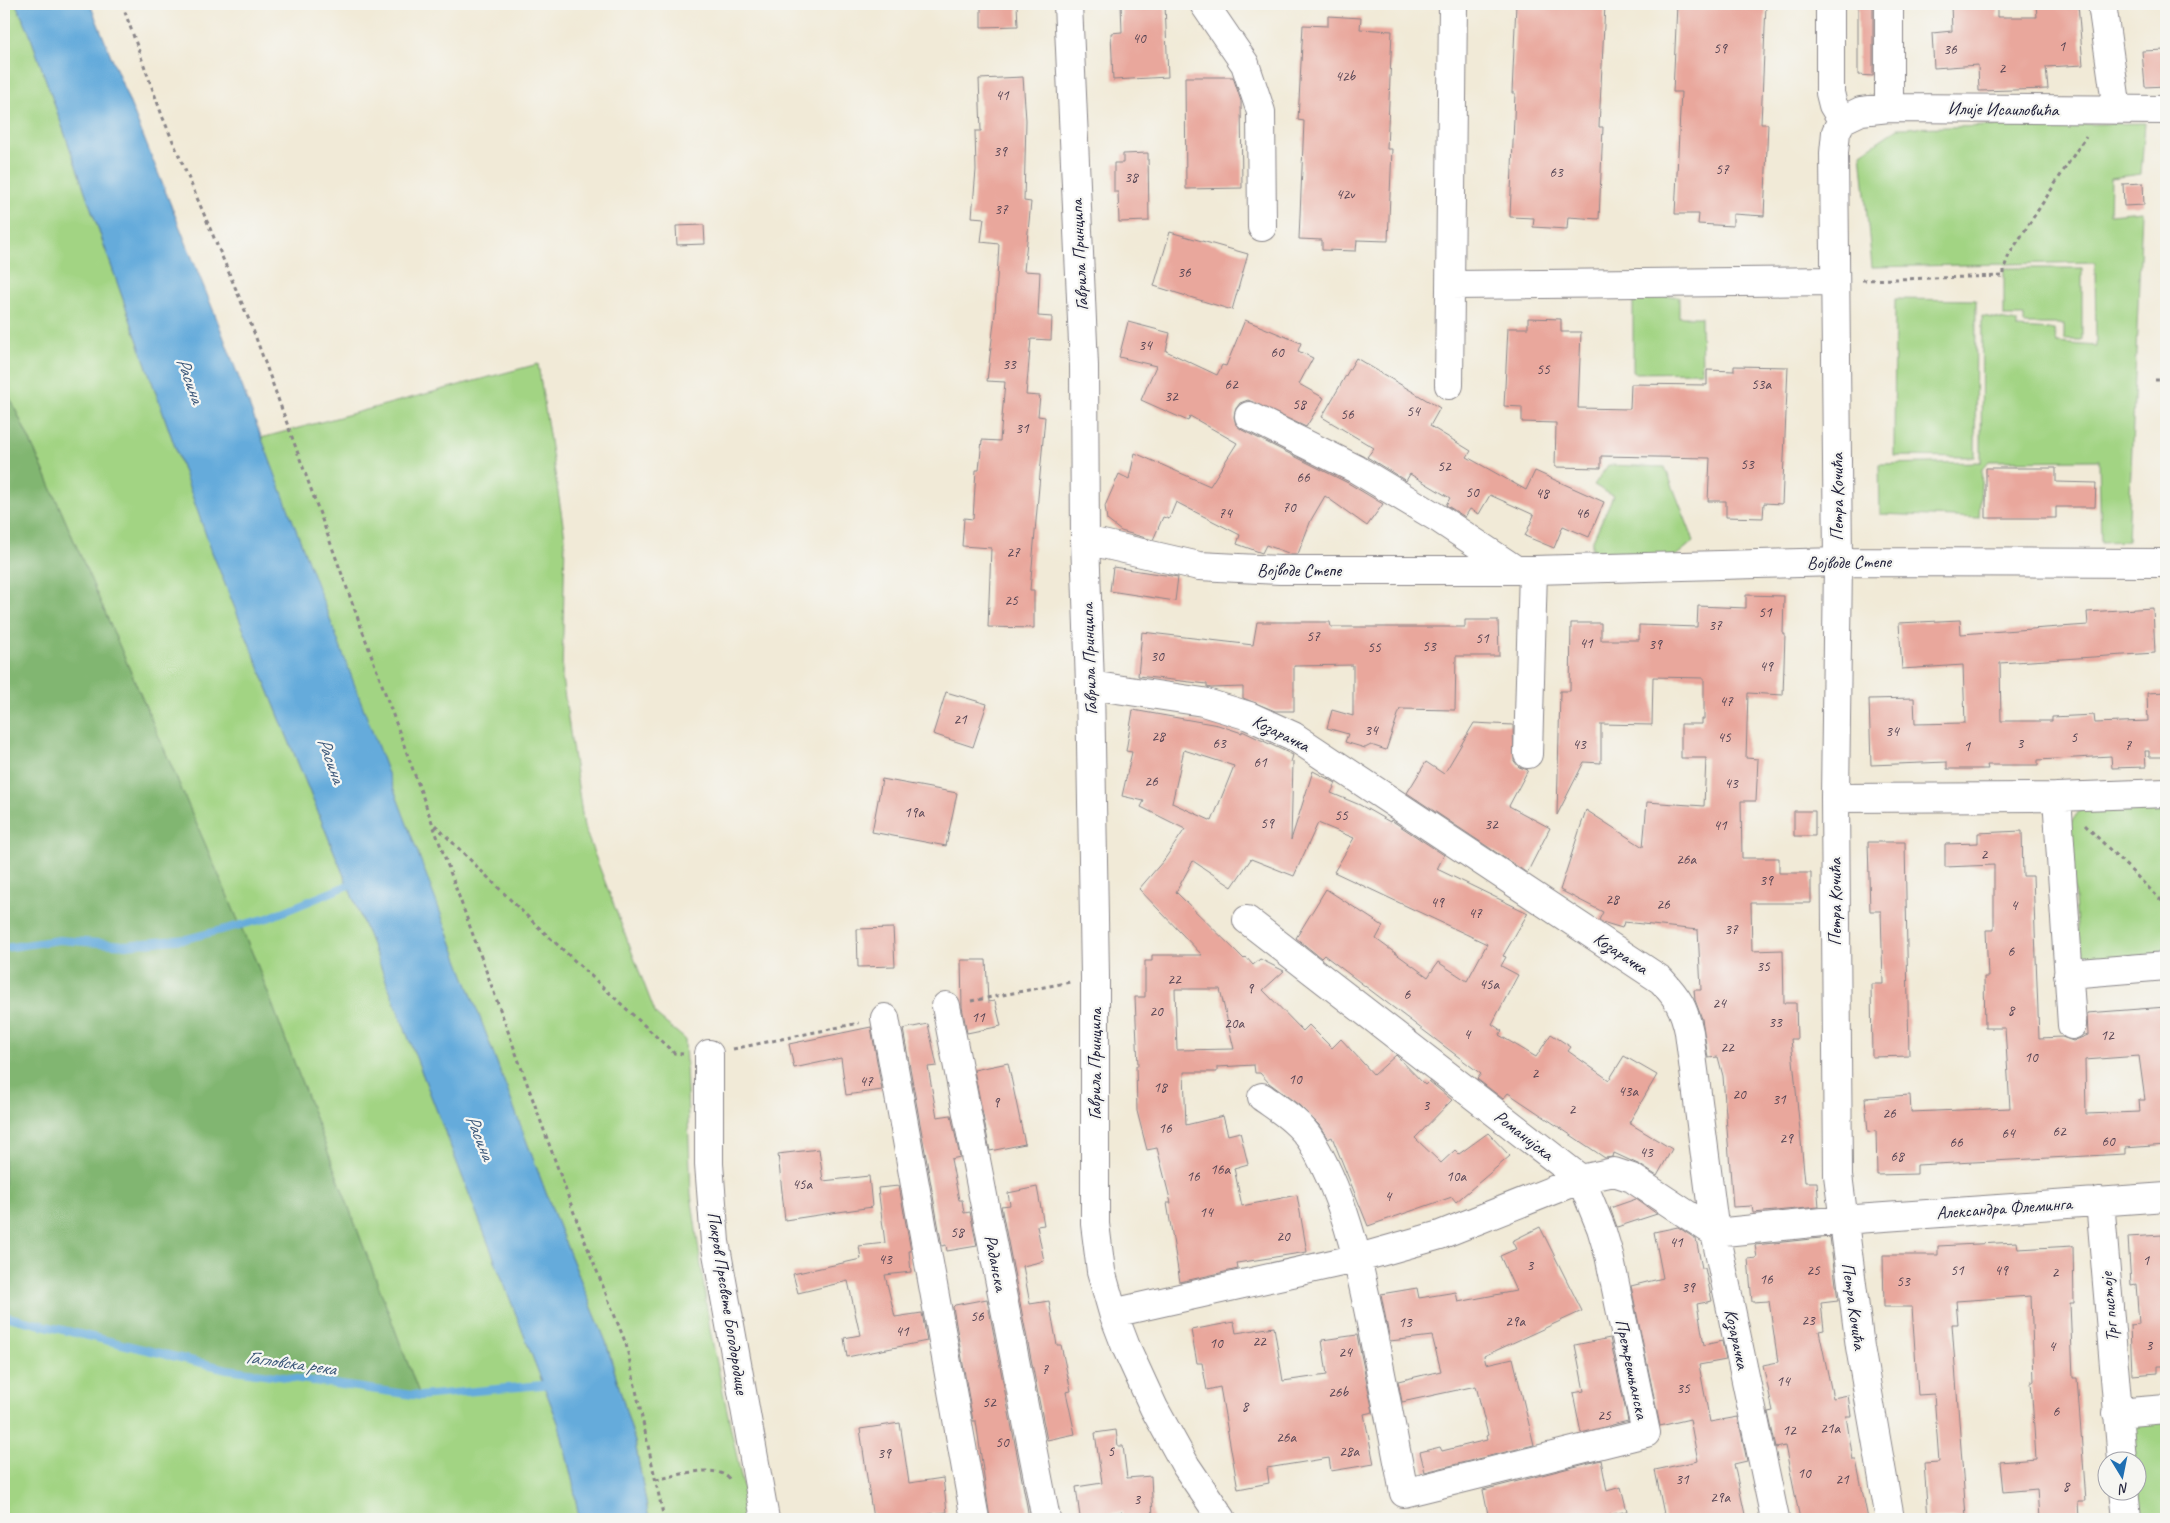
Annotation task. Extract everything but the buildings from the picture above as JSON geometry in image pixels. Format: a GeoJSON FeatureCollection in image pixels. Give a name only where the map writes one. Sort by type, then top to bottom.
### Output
{"type":"FeatureCollection","features":[{"type":"Feature","properties":{"kind":"street","name":"Гаврила Принципа"},"geometry":{"type":"LineString","coordinates":[[1068,4],[1084,366],[1085,540],[1090,685],[1095,977],[1095,1224],[1101,1271],[1113,1313],[1154,1408],[1186,1466],[1222,1519]]}},
{"type":"Feature","properties":{"kind":"street"},"geometry":{"type":"LineString","coordinates":[[1204,4],[1237,49],[1258,96],[1261,112],[1262,227]]}},
{"type":"Feature","properties":{"kind":"street"},"geometry":{"type":"LineString","coordinates":[[1450,385],[1453,4]]}},
{"type":"Feature","properties":{"kind":"street"},"geometry":{"type":"LineString","coordinates":[[1830,4],[1830,93],[1833,105],[1842,120]]}},
{"type":"Feature","properties":{"kind":"street"},"geometry":{"type":"LineString","coordinates":[[1889,4],[1889,108]]}},
{"type":"Feature","properties":{"kind":"street"},"geometry":{"type":"LineString","coordinates":[[2102,4],[2110,110]]}},
{"type":"Feature","properties":{"kind":"street","name":"Илије Исаиловића"},"geometry":{"type":"LineString","coordinates":[[1842,120],[1861,111],[1889,108],[2166,110]]}},
{"type":"Feature","properties":{"kind":"street","name":"Петра Кочића"},"geometry":{"type":"LineString","coordinates":[[1842,120],[1836,132],[1834,153],[1838,562],[1835,798],[1836,1130],[1842,1220],[1860,1347],[1890,1519]]}},
{"type":"Feature","properties":{"kind":"street"},"geometry":{"type":"LineString","coordinates":[[1450,285],[1835,281]]}},
{"type":"Feature","properties":{"kind":"street"},"geometry":{"type":"LineString","coordinates":[[1250,416],[1356,469],[1524,570],[1528,754]]}},
{"type":"Feature","properties":{"kind":"street","name":"Војводе Степе"},"geometry":{"type":"LineString","coordinates":[[1085,540],[1199,566],[1238,569],[1524,570],[1838,562],[2166,563]]}},
{"type":"Feature","properties":{"kind":"street","name":"Козарачка"},"geometry":{"type":"LineString","coordinates":[[1090,685],[1203,702],[1249,716],[1294,736],[1661,980],[1678,997],[1685,1014],[1689,1032],[1715,1233],[1775,1519]]}},
{"type":"Feature","properties":{"kind":"street"},"geometry":{"type":"LineString","coordinates":[[1835,798],[2057,805],[2166,793]]}},
{"type":"Feature","properties":{"kind":"street"},"geometry":{"type":"LineString","coordinates":[[2057,805],[2072,1025]]}},
{"type":"Feature","properties":{"kind":"street","name":"Романијска"},"geometry":{"type":"LineString","coordinates":[[1247,920],[1581,1178]]}},
{"type":"Feature","properties":{"kind":"street"},"geometry":{"type":"LineString","coordinates":[[2068,974],[2166,966]]}},
{"type":"Feature","properties":{"kind":"street","name":"Раданска"},"geometry":{"type":"LineString","coordinates":[[946,1006],[1046,1519]]}},
{"type":"Feature","properties":{"kind":"street"},"geometry":{"type":"LineString","coordinates":[[885,1018],[975,1519]]}},
{"type":"Feature","properties":{"kind":"street","name":"Покров Пресвете Богодородице"},"geometry":{"type":"LineString","coordinates":[[709,1054],[709,1164],[715,1242],[765,1519]]}},
{"type":"Feature","properties":{"kind":"street","name":"Претрешњанска"},"geometry":{"type":"LineString","coordinates":[[1262,1097],[1289,1116],[1312,1142],[1329,1176],[1359,1258],[1404,1494],[1646,1433],[1602,1228],[1581,1178]]}},
{"type":"Feature","properties":{"kind":"street"},"geometry":{"type":"LineString","coordinates":[[1113,1313],[1234,1288],[1359,1258],[1440,1235],[1581,1178],[1614,1172],[1632,1178],[1715,1233],[1842,1220]]}},
{"type":"Feature","properties":{"kind":"street","name":"Александра Флеминга"},"geometry":{"type":"LineString","coordinates":[[1842,1220],[2166,1198]]}},
{"type":"Feature","properties":{"kind":"street","name":"Трг пистоје"},"geometry":{"type":"LineString","coordinates":[[2100,1201],[2121,1450]]}},
{"type":"Feature","properties":{"kind":"street"},"geometry":{"type":"LineString","coordinates":[[2117,1413],[2166,1409]]}},
{"type":"Feature","properties":{"kind":"street"},"geometry":{"type":"LineString","coordinates":[[2125,1500],[2127,1519]]}},
{"type":"Feature","properties":{"kind":"path"},"geometry":{"type":"LineString","coordinates":[[122,4],[163,118],[252,327],[577,1220],[626,1344],[664,1519]]}},
{"type":"Feature","properties":{"kind":"path"},"geometry":{"type":"LineString","coordinates":[[1835,281],[2004,276],[2004,268],[2009,255],[2110,110]]}},
{"type":"Feature","properties":{"kind":"path"},"geometry":{"type":"LineString","coordinates":[[2155,380],[2166,380]]}},
{"type":"Feature","properties":{"kind":"path"},"geometry":{"type":"LineString","coordinates":[[2057,805],[2075,816],[2166,905]]}},
{"type":"Feature","properties":{"kind":"path"},"geometry":{"type":"LineString","coordinates":[[433,823],[533,922],[674,1053],[696,1056],[709,1054]]}},
{"type":"Feature","properties":{"kind":"path"},"geometry":{"type":"LineString","coordinates":[[656,1480],[701,1471],[715,1471],[728,1476],[735,1487]]}},
{"type":"Feature","properties":{"kind":"green space"},"geometry":{"type":"Polygon","coordinates":[[[4,4],[16,4],[29,32],[212,552],[377,957],[559,1425],[573,1483],[579,1519],[4,1519],[4,1316],[227,1369],[420,1396],[257,964],[43,469],[4,385],[4,4]]]}},
{"type":"Feature","properties":{"kind":"green space"},"geometry":{"type":"Polygon","coordinates":[[[2145,123],[2141,174],[2111,178],[2110,214],[2142,211],[2128,541],[2101,542],[2099,460],[1989,461],[1982,469],[1979,518],[1880,514],[1879,464],[1981,462],[1982,316],[2017,322],[2017,328],[2054,330],[2057,343],[2096,346],[2095,262],[1872,267],[1861,153],[1898,128],[2145,123]]]}},
{"type":"Feature","properties":{"kind":"green space"},"geometry":{"type":"Polygon","coordinates":[[[2004,268],[2082,268],[2082,340],[2064,340],[2064,324],[2024,324],[2024,316],[2004,316],[2004,268]]]}},
{"type":"Feature","properties":{"kind":"green space"},"geometry":{"type":"Polygon","coordinates":[[[1633,296],[1679,296],[1679,317],[1701,317],[1702,372],[1633,373],[1633,296]]]}},
{"type":"Feature","properties":{"kind":"green space"},"geometry":{"type":"Polygon","coordinates":[[[1895,299],[1976,300],[1975,457],[1894,456],[1895,299]]]}},
{"type":"Feature","properties":{"kind":"green space"},"geometry":{"type":"Polygon","coordinates":[[[538,364],[565,537],[562,678],[584,827],[656,1015],[685,1039],[691,1194],[710,1330],[750,1519],[649,1519],[635,1442],[606,1342],[560,1230],[261,438],[538,364]]]}},
{"type":"Feature","properties":{"kind":"green space"},"geometry":{"type":"Polygon","coordinates":[[[4,385],[43,469],[257,964],[420,1396],[227,1369],[4,1316],[4,385]]]}},
{"type":"Feature","properties":{"kind":"green space"},"geometry":{"type":"Polygon","coordinates":[[[1608,465],[1665,467],[1694,541],[1673,558],[1592,556],[1592,542],[1613,496],[1594,485],[1608,465]]]}},
{"type":"Feature","properties":{"kind":"green space"},"geometry":{"type":"Polygon","coordinates":[[[2166,805],[2166,955],[2091,959],[2079,951],[2069,825],[2080,810],[2166,805]]]}},
{"type":"Feature","properties":{"kind":"green space"},"geometry":{"type":"Polygon","coordinates":[[[2166,1418],[2166,1519],[2138,1519],[2138,1500],[2148,1500],[2148,1450],[2135,1450],[2133,1419],[2166,1418]]]}},
{"type":"Feature","properties":{"kind":"water","name":"Расина"},"geometry":{"type":"Polygon","coordinates":[[[16,4],[90,4],[216,317],[560,1230],[606,1342],[635,1442],[649,1519],[579,1519],[573,1483],[559,1425],[377,957],[212,552],[29,32],[16,4]]]}},
{"type":"Feature","properties":{"kind":"waterway"},"geometry":{"type":"LineString","coordinates":[[4,948],[59,940],[126,945],[186,939],[268,918],[356,882]]}},
{"type":"Feature","properties":{"kind":"waterway","name":"Гагловска река"},"geometry":{"type":"LineString","coordinates":[[4,1316],[227,1369],[420,1396],[553,1384]]}}]}
